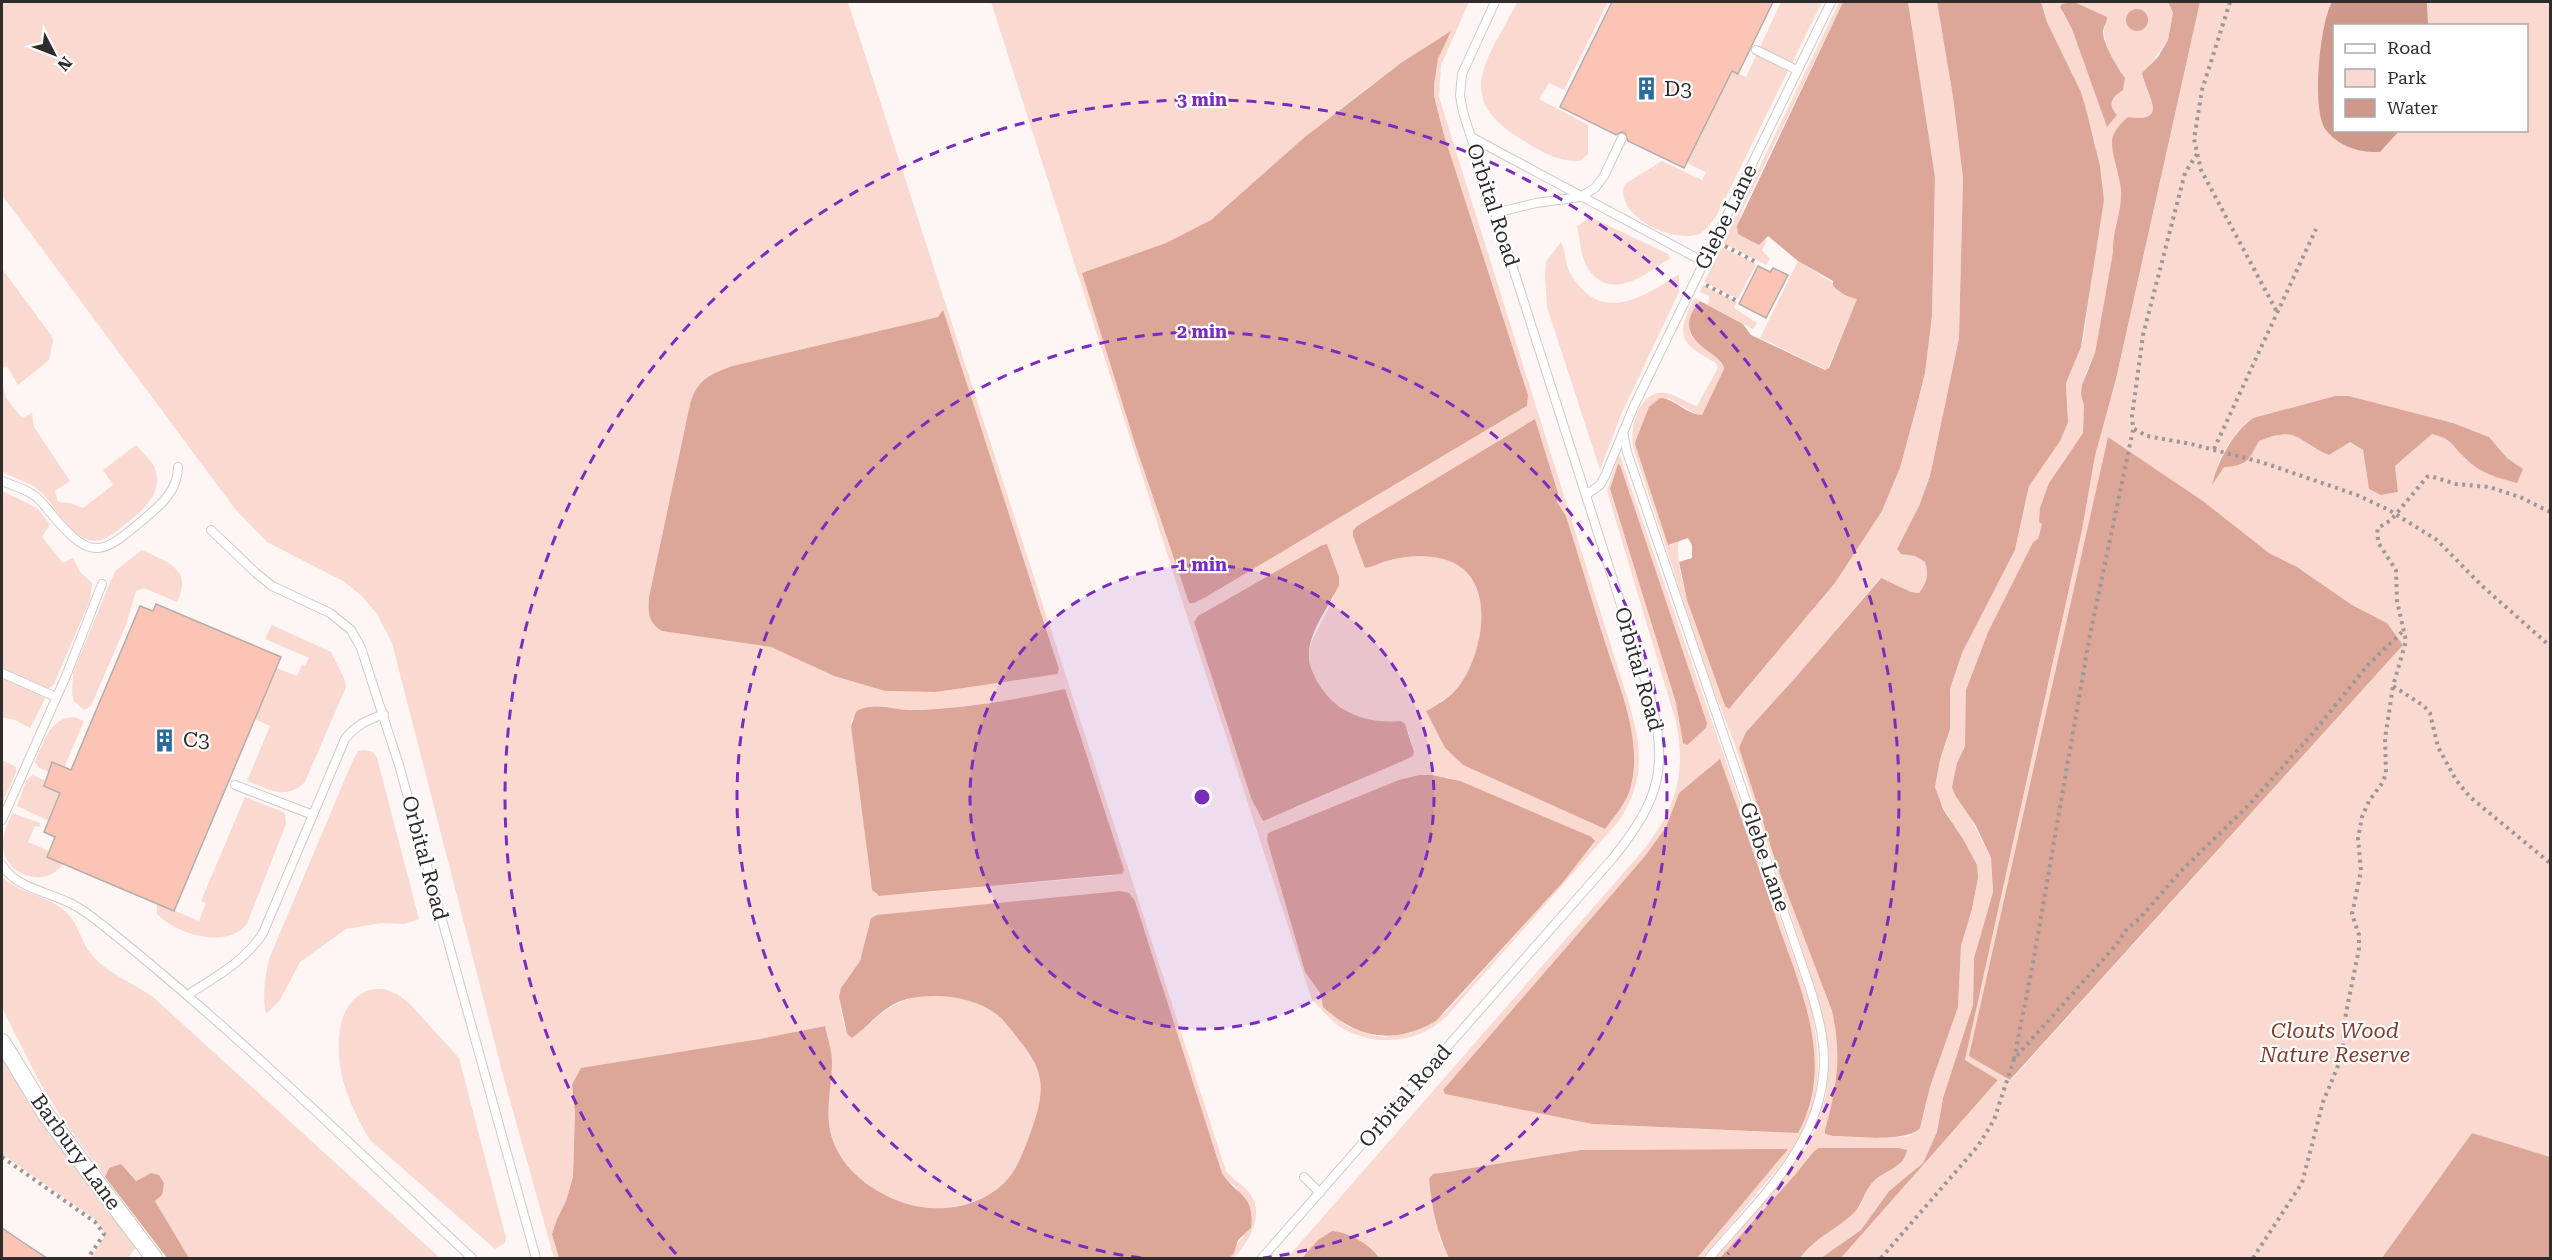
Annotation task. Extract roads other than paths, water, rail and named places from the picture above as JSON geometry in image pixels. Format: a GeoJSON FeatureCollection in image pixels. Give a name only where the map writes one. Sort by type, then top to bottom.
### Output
{"type":"FeatureCollection","features":[{"type":"Feature","properties":{"kind":"street","name":"Barbury Lane"},"geometry":{"type":"LineString","coordinates":[[2,1042],[47,1116],[148,1256]]}},
{"type":"Feature","properties":{"kind":"lane","name":"Orbital Road"},"geometry":{"type":"LineString","coordinates":[[1262,1258],[1613,858],[1641,821],[1657,784],[1660,743],[1656,719],[1471,137],[1460,96],[1462,74],[1495,2]]}},
{"type":"Feature","properties":{"kind":"lane","name":"Glebe Lane"},"geometry":{"type":"LineString","coordinates":[[1586,495],[1600,485],[1695,279],[1831,2]]}},
{"type":"Feature","properties":{"kind":"lane"},"geometry":{"type":"LineString","coordinates":[[1756,50],[1797,70]]}},
{"type":"Feature","properties":{"kind":"lane"},"geometry":{"type":"LineString","coordinates":[[1471,137],[1704,262]]}},
{"type":"Feature","properties":{"kind":"lane"},"geometry":{"type":"LineString","coordinates":[[1495,213],[1536,203],[1580,197],[1595,188],[1604,176],[1622,138]]}},
{"type":"Feature","properties":{"kind":"lane","name":"Glebe Lane"},"geometry":{"type":"LineString","coordinates":[[1623,432],[1627,452],[1811,991],[1822,1036],[1824,1076],[1815,1114],[1807,1132],[1787,1165],[1709,1258]]}},
{"type":"Feature","properties":{"kind":"lane"},"geometry":{"type":"LineString","coordinates":[[2,481],[32,494],[70,536],[81,545],[91,549],[107,547],[118,541],[158,508],[172,491],[178,479],[178,467]]}},
{"type":"Feature","properties":{"kind":"lane","name":"Orbital Road"},"geometry":{"type":"LineString","coordinates":[[211,530],[272,586],[330,613],[351,630],[361,648],[384,714],[536,1258]]}},
{"type":"Feature","properties":{"kind":"lane"},"geometry":{"type":"LineString","coordinates":[[2,820],[102,584]]}},
{"type":"Feature","properties":{"kind":"lane"},"geometry":{"type":"LineString","coordinates":[[2,673],[56,697]]}},
{"type":"Feature","properties":{"kind":"lane"},"geometry":{"type":"LineString","coordinates":[[189,994],[252,951],[263,933],[345,739],[359,724],[384,714]]}},
{"type":"Feature","properties":{"kind":"lane"},"geometry":{"type":"LineString","coordinates":[[235,784],[313,815]]}},
{"type":"Feature","properties":{"kind":"lane"},"geometry":{"type":"LineString","coordinates":[[2,865],[13,877],[23,883],[73,904],[189,994],[472,1258]]}},
{"type":"Feature","properties":{"kind":"lane"},"geometry":{"type":"LineString","coordinates":[[1304,1177],[1320,1193]]}},
{"type":"Feature","properties":{"kind":"water"},"geometry":{"type":"Polygon","coordinates":[[[2332,2],[2426,2],[2427,4],[2428,24],[2333,24],[2333,132],[2398,132],[2380,152],[2358,150],[2344,145],[2331,136],[2321,120],[2319,66],[2332,2]]]}},
{"type":"Feature","properties":{"kind":"place","name":"D3"},"geometry":{"type":"Point","coordinates":[1646,89]}},
{"type":"Feature","properties":{"kind":"place","name":"C3"},"geometry":{"type":"Point","coordinates":[165,740]}},
{"type":"Feature","properties":{"kind":"park label","name":"Clouts Wood Nature Reserve"},"geometry":{"type":"Point","coordinates":[2335,1043]}}]}
